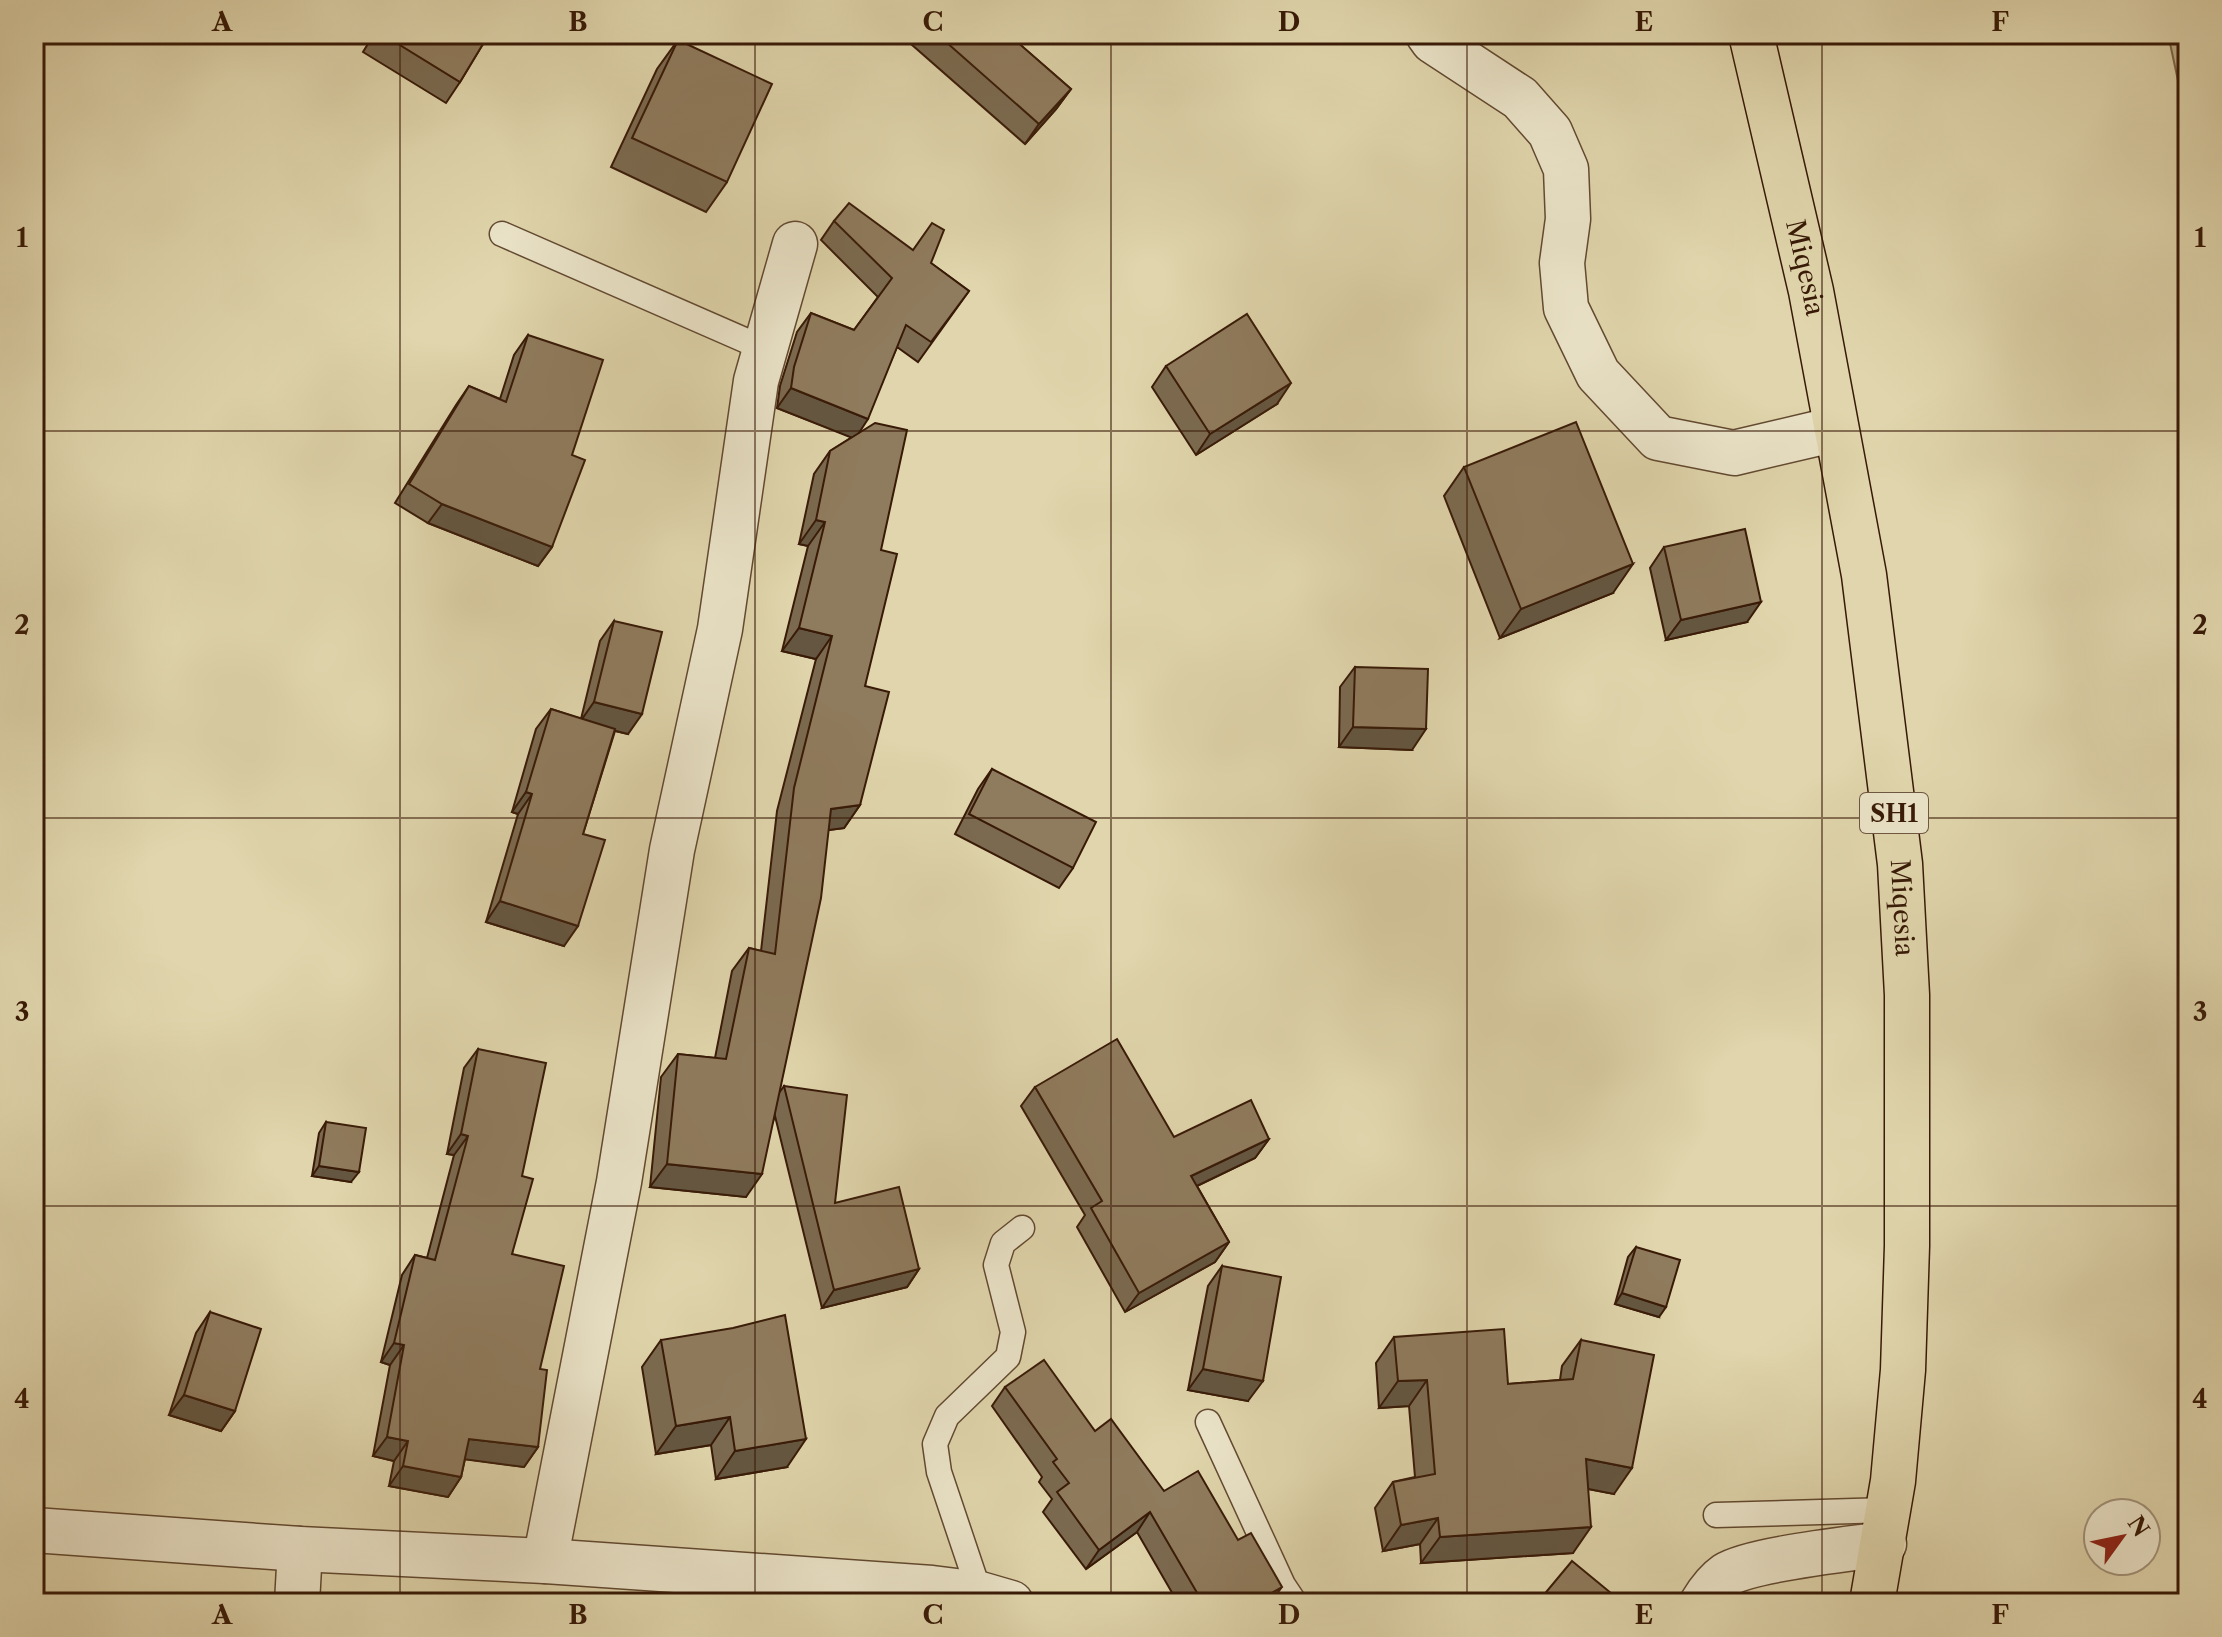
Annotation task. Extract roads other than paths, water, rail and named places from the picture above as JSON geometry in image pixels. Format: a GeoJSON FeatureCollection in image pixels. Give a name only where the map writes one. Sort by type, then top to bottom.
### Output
{"type":"FeatureCollection","features":[{"type":"Feature","properties":{"kind":"main road","name":"Miqesia"},"geometry":{"type":"LineString","coordinates":[[1751,34],[1811,291],[1864,575],[1900,864],[1907,995],[1907,1246],[1903,1370],[1886,1527],[1872,1603]]}},
{"type":"Feature","properties":{"kind":"street"},"geometry":{"type":"LineString","coordinates":[[1428,34],[1433,41],[1520,98],[1550,132],[1566,169],[1568,219],[1562,263],[1566,308],[1598,374],[1658,438],[1734,453],[1836,429]]}},
{"type":"Feature","properties":{"kind":"street"},"geometry":{"type":"LineString","coordinates":[[545,1561],[619,1182],[672,850],[720,629],[756,381],[795,244]]}},
{"type":"Feature","properties":{"kind":"street"},"geometry":{"type":"LineString","coordinates":[[1702,1603],[1710,1590],[1728,1574],[1886,1527]]}},
{"type":"Feature","properties":{"kind":"street"},"geometry":{"type":"LineString","coordinates":[[34,1530],[917,1587],[996,1598]]}},
{"type":"Feature","properties":{"kind":"street"},"geometry":{"type":"LineString","coordinates":[[297,1603],[300,1549]]}},
{"type":"Feature","properties":{"kind":"lane"},"geometry":{"type":"LineString","coordinates":[[502,234],[765,349]]}},
{"type":"Feature","properties":{"kind":"lane"},"geometry":{"type":"LineString","coordinates":[[996,1598],[939,1472],[935,1444],[947,1416],[1008,1357],[1013,1332],[996,1265],[1003,1243],[1022,1228]]}},
{"type":"Feature","properties":{"kind":"lane"},"geometry":{"type":"LineString","coordinates":[[1208,1422],[1283,1585],[1295,1603]]}},
{"type":"Feature","properties":{"kind":"lane"},"geometry":{"type":"LineString","coordinates":[[1716,1515],[1886,1527]]}}]}
